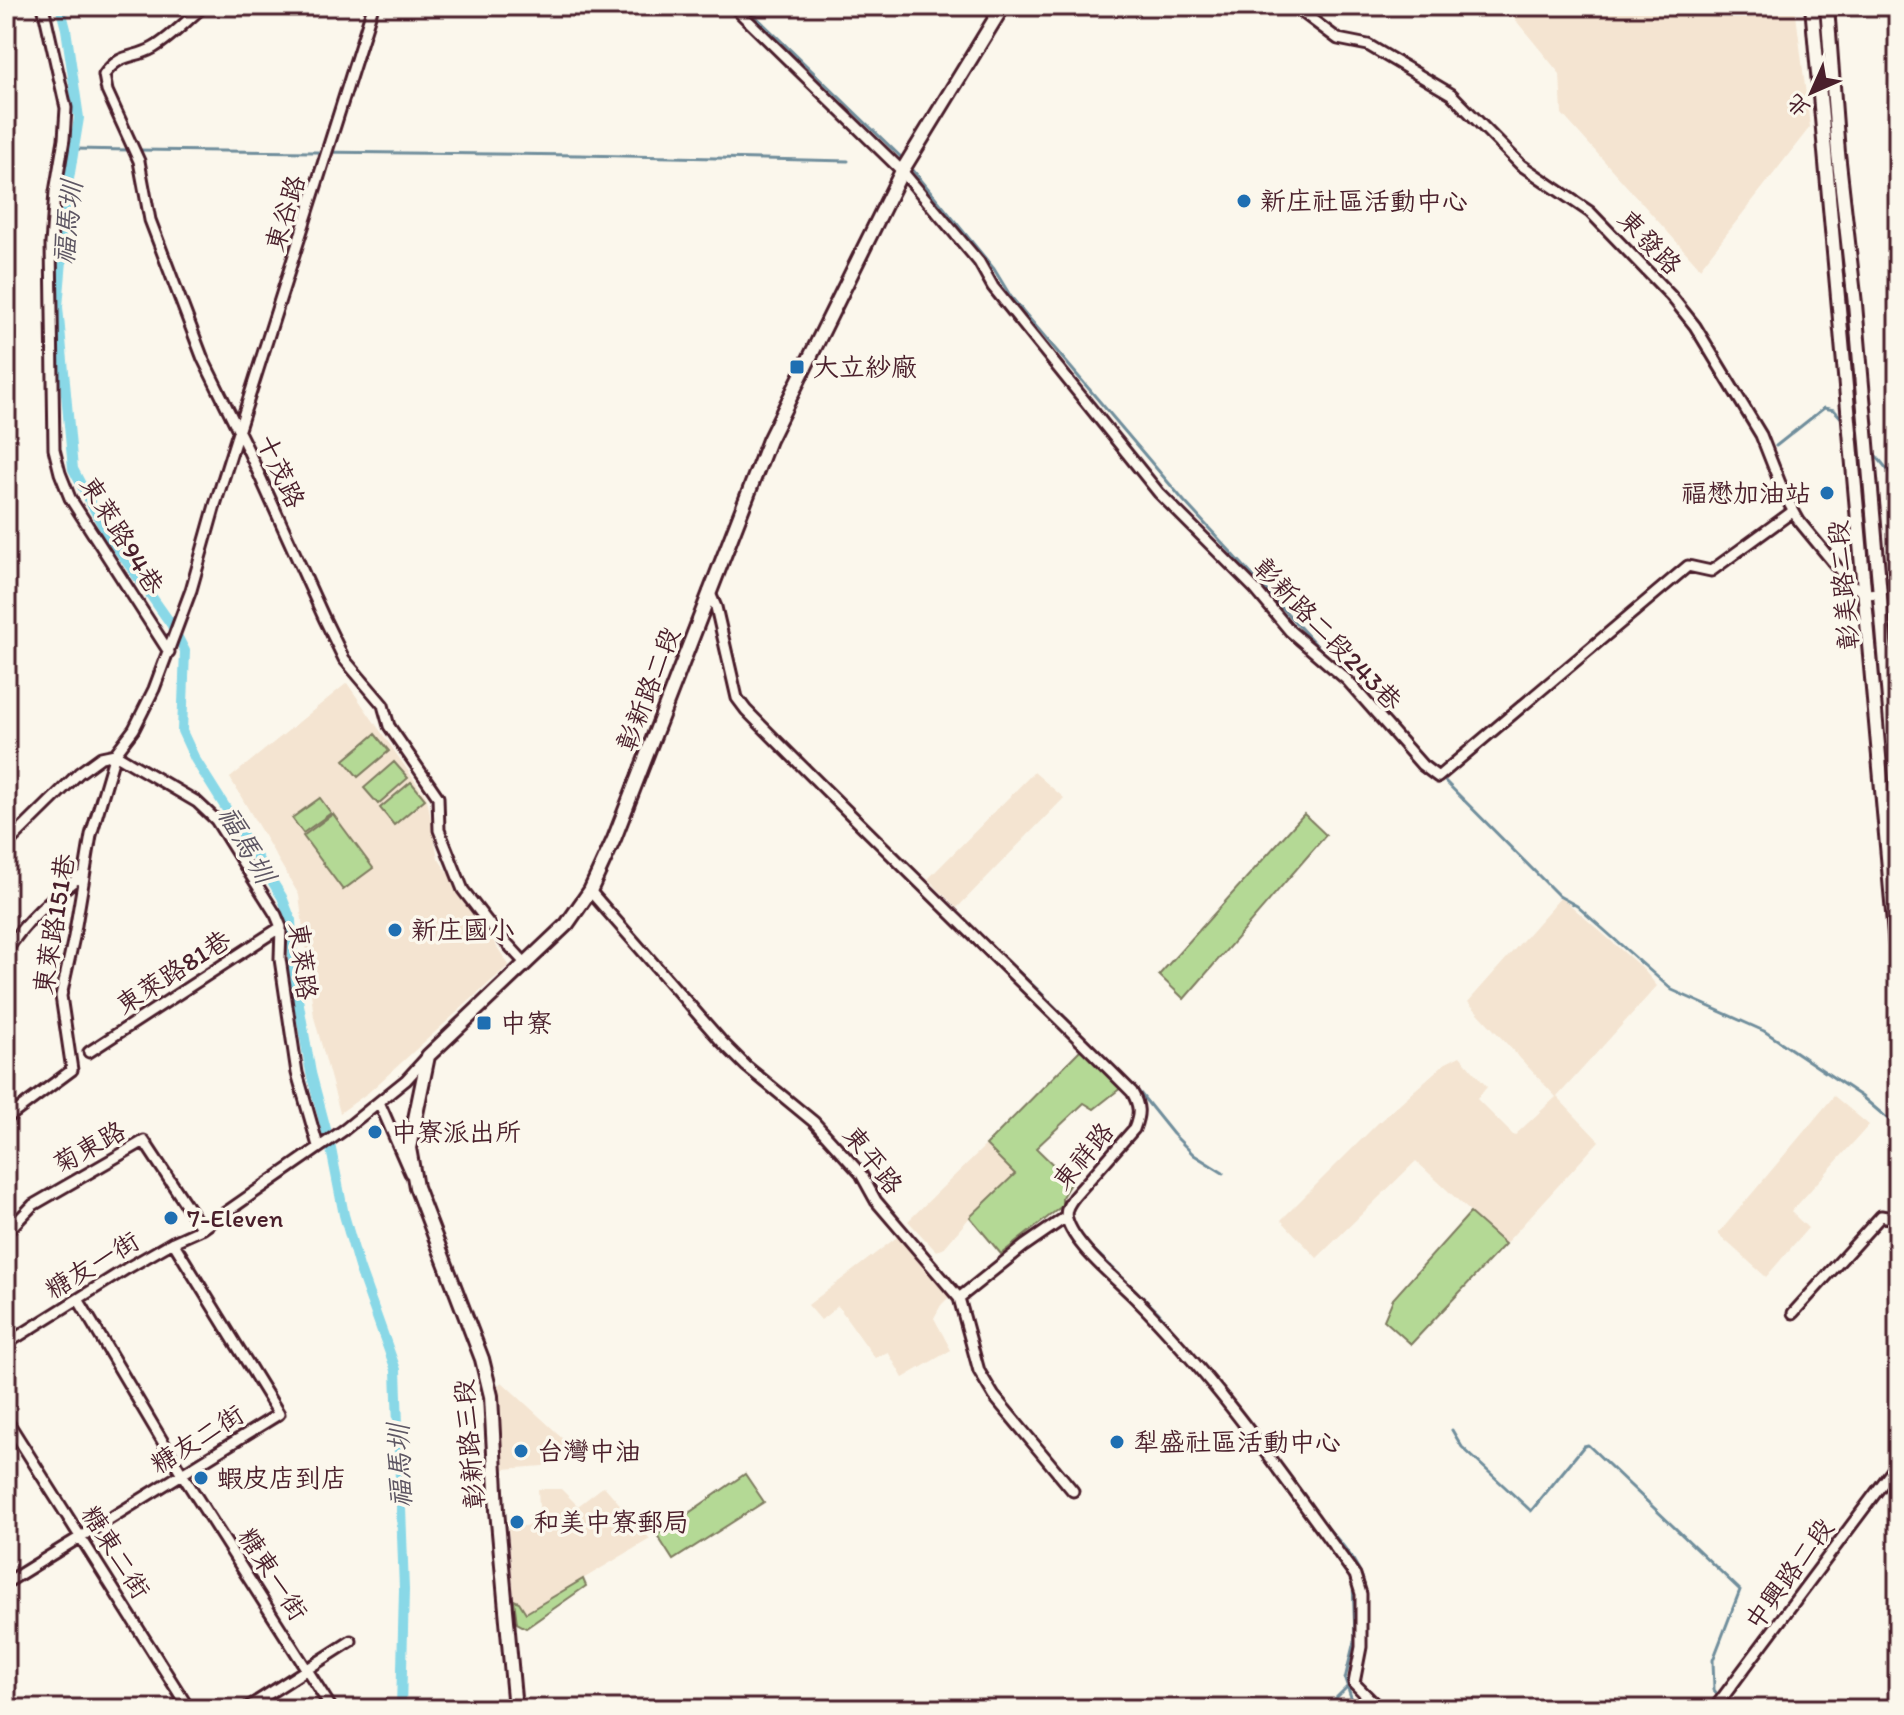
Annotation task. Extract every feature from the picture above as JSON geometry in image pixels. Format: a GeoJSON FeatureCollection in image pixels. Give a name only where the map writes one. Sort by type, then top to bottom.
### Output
{"type":"FeatureCollection","features":[{"type":"Feature","properties":{"kind":"street","name":"東萊路94巷"},"geometry":{"type":"LineString","coordinates":[[43,6],[66,108],[51,244],[54,449],[70,498],[169,652]]}},
{"type":"Feature","properties":{"kind":"street","name":"十茂路"},"geometry":{"type":"LineString","coordinates":[[204,6],[151,49],[123,58],[104,75],[107,91],[139,161],[150,220],[203,359],[344,659],[383,705],[389,726],[438,797],[439,830],[463,890],[526,964]]}},
{"type":"Feature","properties":{"kind":"street","name":"東谷路"},"geometry":{"type":"LineString","coordinates":[[239,433],[373,6]]}},
{"type":"Feature","properties":{"kind":"street"},"geometry":{"type":"LineString","coordinates":[[733,6],[905,166]]}},
{"type":"Feature","properties":{"kind":"street","name":"彰新路二段"},"geometry":{"type":"LineString","coordinates":[[428,1056],[567,924],[590,891],[614,839],[769,440],[905,166],[1003,6]]}},
{"type":"Feature","properties":{"kind":"street","name":"東發路"},"geometry":{"type":"LineString","coordinates":[[1294,6],[1338,39],[1368,45],[1451,94],[1521,165],[1590,212],[1671,296],[1695,326],[1761,435],[1792,512],[1851,584],[1866,594]]}},
{"type":"Feature","properties":{"kind":"street","name":"彰美路二段"},"geometry":{"type":"LineString","coordinates":[[1812,6],[1894,872],[1898,969]]}},
{"type":"Feature","properties":{"kind":"street","name":"彰美路二段"},"geometry":{"type":"LineString","coordinates":[[1827,6],[1898,804]]}},
{"type":"Feature","properties":{"kind":"street","name":"彰新路二段243巷"},"geometry":{"type":"LineString","coordinates":[[905,166],[979,262],[993,287],[1159,493],[1255,589],[1290,631],[1347,680],[1422,765],[1442,774],[1688,566],[1711,571],[1792,512]]}},
{"type":"Feature","properties":{"kind":"street"},"geometry":{"type":"LineString","coordinates":[[6,845],[79,773],[101,757],[115,754],[134,729],[169,652],[191,590],[239,433]]}},
{"type":"Feature","properties":{"kind":"street","name":"東祥路"},"geometry":{"type":"LineString","coordinates":[[709,591],[716,607],[737,698],[746,710],[1132,1092],[1139,1104],[1139,1117],[1134,1129],[1074,1197],[1067,1208],[1066,1217],[1088,1250],[1153,1316],[1226,1400],[1355,1575],[1361,1594],[1361,1647],[1354,1683],[1380,1709]]}},
{"type":"Feature","properties":{"kind":"street"},"geometry":{"type":"LineString","coordinates":[[1866,594],[1881,593]]}},
{"type":"Feature","properties":{"kind":"street","name":"東萊路151巷"},"geometry":{"type":"LineString","coordinates":[[6,1119],[72,1070],[61,996],[74,937],[82,875],[115,754]]}},
{"type":"Feature","properties":{"kind":"street","name":"東萊路"},"geometry":{"type":"LineString","coordinates":[[115,754],[197,802],[216,820],[281,927],[280,959],[297,1073],[322,1144]]}},
{"type":"Feature","properties":{"kind":"street"},"geometry":{"type":"LineString","coordinates":[[6,952],[51,898],[82,875]]}},
{"type":"Feature","properties":{"kind":"street","name":"東平路"},"geometry":{"type":"LineString","coordinates":[[590,891],[722,1042],[814,1122],[854,1167],[876,1201],[959,1298],[979,1371],[994,1396],[1073,1491]]}},
{"type":"Feature","properties":{"kind":"street","name":"東萊路81巷"},"geometry":{"type":"LineString","coordinates":[[89,1052],[281,927]]}},
{"type":"Feature","properties":{"kind":"street"},"geometry":{"type":"LineString","coordinates":[[202,1229],[344,1130],[428,1056]]}},
{"type":"Feature","properties":{"kind":"street"},"geometry":{"type":"LineString","coordinates":[[416,1187],[409,1148],[428,1056]]}},
{"type":"Feature","properties":{"kind":"street"},"geometry":{"type":"LineString","coordinates":[[379,1102],[416,1187]]}},
{"type":"Feature","properties":{"kind":"street","name":"菊東路"},"geometry":{"type":"LineString","coordinates":[[6,1233],[33,1205],[144,1141],[202,1229]]}},
{"type":"Feature","properties":{"kind":"street","name":"彰新路三段"},"geometry":{"type":"LineString","coordinates":[[416,1187],[482,1359],[491,1396],[497,1510],[515,1709]]}},
{"type":"Feature","properties":{"kind":"street"},"geometry":{"type":"LineString","coordinates":[[1793,1313],[1881,1216],[1898,1219]]}},
{"type":"Feature","properties":{"kind":"street"},"geometry":{"type":"LineString","coordinates":[[959,1298],[1066,1217]]}},
{"type":"Feature","properties":{"kind":"street","name":"糖友一街"},"geometry":{"type":"LineString","coordinates":[[6,1344],[173,1242],[202,1229]]}},
{"type":"Feature","properties":{"kind":"street","name":"糖友二街"},"geometry":{"type":"LineString","coordinates":[[6,1583],[279,1414],[173,1242]]}},
{"type":"Feature","properties":{"kind":"street","name":"糖東一街"},"geometry":{"type":"LineString","coordinates":[[78,1299],[182,1474],[332,1709]]}},
{"type":"Feature","properties":{"kind":"street","name":"糖東二街"},"geometry":{"type":"LineString","coordinates":[[6,1419],[189,1709]]}},
{"type":"Feature","properties":{"kind":"street","name":"中興路二段"},"geometry":{"type":"LineString","coordinates":[[1714,1709],[1898,1463]]}},
{"type":"Feature","properties":{"kind":"street"},"geometry":{"type":"LineString","coordinates":[[245,1709],[351,1641]]}},
{"type":"Feature","properties":{"kind":"shaded area"},"geometry":{"type":"Polygon","coordinates":[[[1504,6],[1795,6],[1810,127],[1700,268],[1562,114],[1560,74],[1504,6]]]}},
{"type":"Feature","properties":{"kind":"shaded area","name":"新庄國小"},"geometry":{"type":"Polygon","coordinates":[[[347,683],[427,798],[438,858],[509,965],[369,1092],[340,1113],[314,1017],[299,895],[230,778],[347,683]]]}},
{"type":"Feature","properties":{"kind":"shaded area"},"geometry":{"type":"Polygon","coordinates":[[[1034,772],[1064,798],[957,908],[928,879],[1034,772]]]}},
{"type":"Feature","properties":{"kind":"shaded area"},"geometry":{"type":"Polygon","coordinates":[[[1561,897],[1643,969],[1657,986],[1557,1097],[1599,1141],[1505,1244],[1416,1161],[1317,1258],[1281,1220],[1378,1123],[1444,1064],[1460,1056],[1487,1087],[1477,1099],[1514,1136],[1556,1097],[1468,1002],[1561,897]]]}},
{"type":"Feature","properties":{"kind":"shaded area"},"geometry":{"type":"Polygon","coordinates":[[[1834,1096],[1869,1125],[1791,1212],[1808,1228],[1766,1277],[1718,1234],[1834,1096]]]}},
{"type":"Feature","properties":{"kind":"shaded area"},"geometry":{"type":"Polygon","coordinates":[[[986,1145],[1016,1174],[970,1217],[943,1249],[936,1251],[908,1221],[986,1145]]]}},
{"type":"Feature","properties":{"kind":"shaded area"},"geometry":{"type":"Polygon","coordinates":[[[901,1234],[954,1292],[934,1318],[951,1350],[903,1378],[888,1352],[875,1358],[838,1306],[821,1320],[808,1305],[901,1234]]]}},
{"type":"Feature","properties":{"kind":"shaded area"},"geometry":{"type":"Polygon","coordinates":[[[502,1382],[567,1442],[543,1466],[504,1469],[497,1386],[502,1382]]]}},
{"type":"Feature","properties":{"kind":"shaded area"},"geometry":{"type":"Polygon","coordinates":[[[604,1486],[650,1539],[526,1613],[514,1600],[508,1528],[540,1524],[538,1489],[561,1489],[578,1506],[604,1486]]]}},
{"type":"Feature","properties":{"kind":"green space"},"geometry":{"type":"Polygon","coordinates":[[[375,734],[389,751],[358,777],[344,760],[375,734]]]}},
{"type":"Feature","properties":{"kind":"green space"},"geometry":{"type":"Polygon","coordinates":[[[394,762],[408,778],[378,804],[364,788],[394,762]]]}},
{"type":"Feature","properties":{"kind":"green space"},"geometry":{"type":"Polygon","coordinates":[[[411,782],[425,799],[394,825],[380,808],[411,782]]]}},
{"type":"Feature","properties":{"kind":"green space"},"geometry":{"type":"Polygon","coordinates":[[[320,798],[331,813],[303,833],[292,818],[320,798]]]}},
{"type":"Feature","properties":{"kind":"green space"},"geometry":{"type":"Polygon","coordinates":[[[333,814],[373,868],[343,890],[303,836],[333,814]]]}},
{"type":"Feature","properties":{"kind":"green space"},"geometry":{"type":"Polygon","coordinates":[[[1304,814],[1326,835],[1184,999],[1159,975],[1304,814]]]}},
{"type":"Feature","properties":{"kind":"green space"},"geometry":{"type":"Polygon","coordinates":[[[1087,1043],[1126,1084],[1094,1109],[1084,1103],[1036,1148],[1071,1182],[1062,1197],[1062,1206],[1001,1254],[970,1217],[1015,1174],[986,1145],[1087,1043]]]}},
{"type":"Feature","properties":{"kind":"green space"},"geometry":{"type":"Polygon","coordinates":[[[1470,1213],[1505,1244],[1411,1344],[1384,1320],[1393,1299],[1470,1213]]]}},
{"type":"Feature","properties":{"kind":"green space"},"geometry":{"type":"Polygon","coordinates":[[[745,1474],[764,1502],[673,1560],[657,1535],[745,1474]]]}},
{"type":"Feature","properties":{"kind":"green space"},"geometry":{"type":"Polygon","coordinates":[[[583,1579],[586,1586],[526,1628],[517,1623],[514,1600],[526,1613],[583,1579]]]}},
{"type":"Feature","properties":{"kind":"waterway","name":"福馬圳"},"geometry":{"type":"LineString","coordinates":[[60,6],[79,118],[69,179],[58,307],[73,469],[106,532],[171,624],[185,651],[182,731],[195,759],[282,897],[291,920],[294,976],[311,1073],[330,1144],[344,1215],[396,1370],[404,1590],[401,1709]]}},
{"type":"Feature","properties":{"kind":"waterway"},"geometry":{"type":"LineString","coordinates":[[745,6],[903,159]]}},
{"type":"Feature","properties":{"kind":"waterway"},"geometry":{"type":"LineString","coordinates":[[74,149],[130,150]]}},
{"type":"Feature","properties":{"kind":"waterway"},"geometry":{"type":"LineString","coordinates":[[138,150],[848,161]]}},
{"type":"Feature","properties":{"kind":"waterway"},"geometry":{"type":"LineString","coordinates":[[908,164],[994,269],[1011,297],[1184,501],[1331,661]]}},
{"type":"Feature","properties":{"kind":"waterway"},"geometry":{"type":"LineString","coordinates":[[1776,446],[1824,408],[1834,410],[1845,422]]}},
{"type":"Feature","properties":{"kind":"waterway"},"geometry":{"type":"LineString","coordinates":[[1872,451],[1898,482]]}},
{"type":"Feature","properties":{"kind":"waterway"},"geometry":{"type":"LineString","coordinates":[[757,715],[785,743]]}},
{"type":"Feature","properties":{"kind":"waterway"},"geometry":{"type":"LineString","coordinates":[[1400,733],[1433,768]]}},
{"type":"Feature","properties":{"kind":"waterway"},"geometry":{"type":"LineString","coordinates":[[1441,777],[1559,896],[1577,906],[1672,990],[1764,1031],[1861,1096],[1895,1125]]}},
{"type":"Feature","properties":{"kind":"waterway"},"geometry":{"type":"LineString","coordinates":[[944,901],[1140,1093],[1194,1155],[1223,1173]]}},
{"type":"Feature","properties":{"kind":"waterway"},"geometry":{"type":"LineString","coordinates":[[1086,1242],[1158,1312],[1196,1358]]}},
{"type":"Feature","properties":{"kind":"waterway"},"geometry":{"type":"LineString","coordinates":[[1204,1367],[1222,1389]]}},
{"type":"Feature","properties":{"kind":"waterway"},"geometry":{"type":"LineString","coordinates":[[1203,1380],[1230,1414]]}},
{"type":"Feature","properties":{"kind":"waterway"},"geometry":{"type":"LineString","coordinates":[[1452,1430],[1462,1447],[1531,1511],[1588,1445],[1740,1590],[1713,1660],[1714,1690],[1728,1709]]}},
{"type":"Feature","properties":{"kind":"waterway"},"geometry":{"type":"LineString","coordinates":[[1275,1458],[1285,1471]]}},
{"type":"Feature","properties":{"kind":"waterway"},"geometry":{"type":"LineString","coordinates":[[1267,1461],[1353,1582],[1355,1637],[1345,1679],[1355,1709]]}},
{"type":"Feature","properties":{"kind":"waterway"},"geometry":{"type":"LineString","coordinates":[[1320,1519],[1355,1563],[1365,1593]]}},
{"type":"Feature","properties":{"kind":"waterway"},"geometry":{"type":"LineString","coordinates":[[1359,1680],[1386,1709]]}},
{"type":"Feature","properties":{"kind":"waterway"},"geometry":{"type":"LineString","coordinates":[[1325,1709],[1347,1687]]}},
{"type":"Feature","properties":{"kind":"place","name":"新庄社區活動中心"},"geometry":{"type":"Point","coordinates":[1244,201]}},
{"type":"Feature","properties":{"kind":"place","name":"大立紗廠"},"geometry":{"type":"Point","coordinates":[797,367]}},
{"type":"Feature","properties":{"kind":"place","name":"福懋加油站"},"geometry":{"type":"Point","coordinates":[1827,493]}},
{"type":"Feature","properties":{"kind":"place","name":"新庄國小"},"geometry":{"type":"Point","coordinates":[395,930]}},
{"type":"Feature","properties":{"kind":"place","name":"中寮"},"geometry":{"type":"Point","coordinates":[484,1023]}},
{"type":"Feature","properties":{"kind":"place","name":"中寮派出所"},"geometry":{"type":"Point","coordinates":[375,1132]}},
{"type":"Feature","properties":{"kind":"place","name":"7-Eleven"},"geometry":{"type":"Point","coordinates":[171,1218]}},
{"type":"Feature","properties":{"kind":"place","name":"犁盛社區活動中心"},"geometry":{"type":"Point","coordinates":[1117,1442]}},
{"type":"Feature","properties":{"kind":"place","name":"台灣中油"},"geometry":{"type":"Point","coordinates":[521,1451]}},
{"type":"Feature","properties":{"kind":"place","name":"蝦皮店到店"},"geometry":{"type":"Point","coordinates":[201,1478]}},
{"type":"Feature","properties":{"kind":"place","name":"和美中寮郵局"},"geometry":{"type":"Point","coordinates":[517,1522]}}]}
